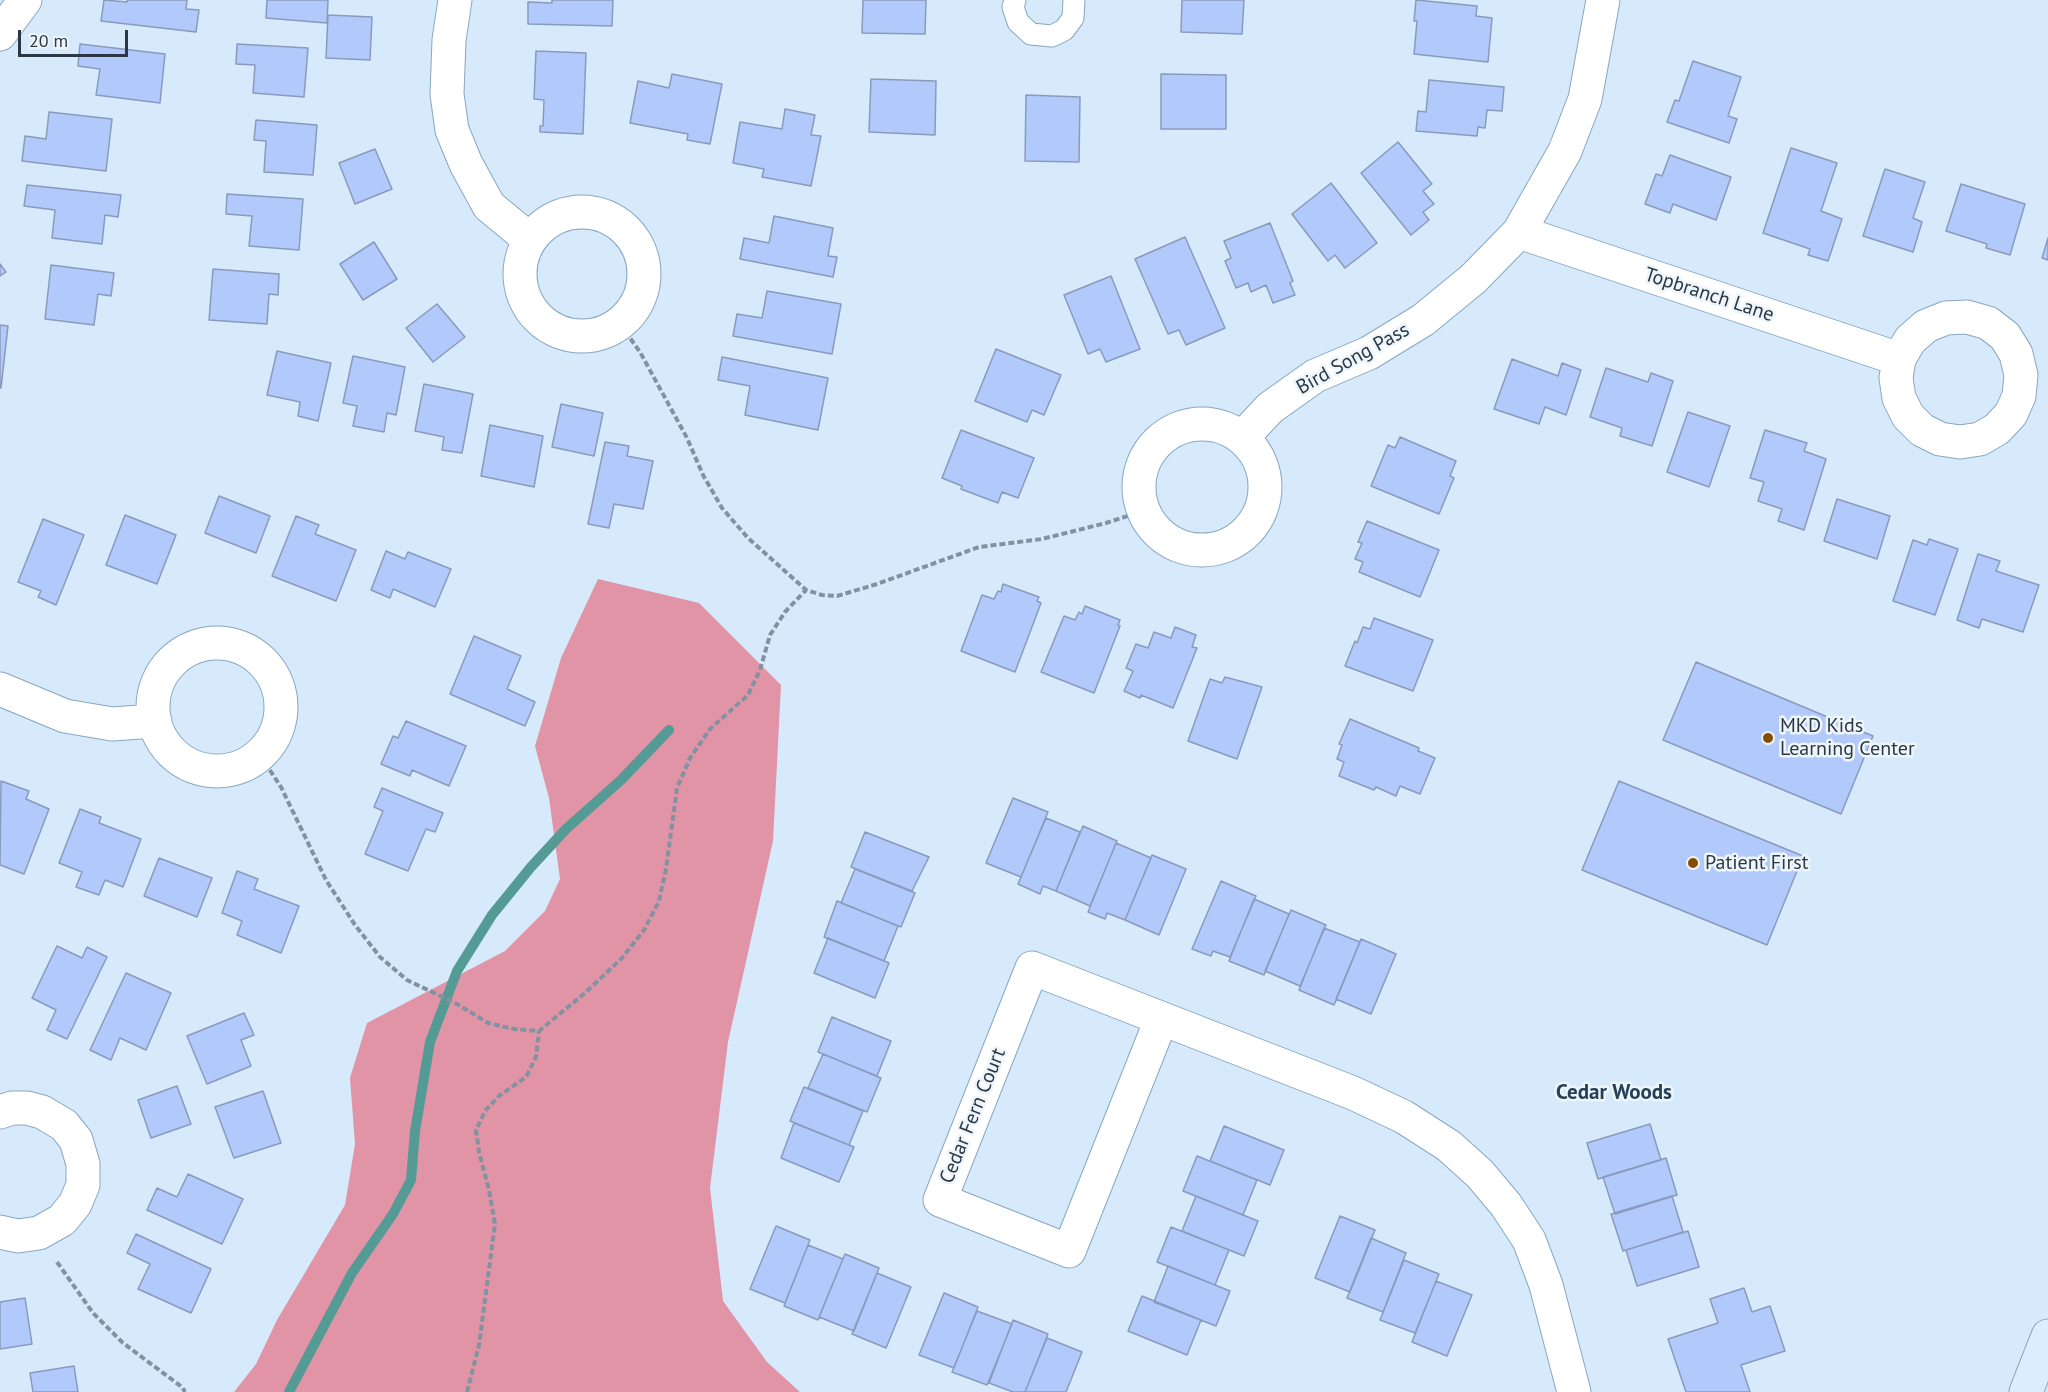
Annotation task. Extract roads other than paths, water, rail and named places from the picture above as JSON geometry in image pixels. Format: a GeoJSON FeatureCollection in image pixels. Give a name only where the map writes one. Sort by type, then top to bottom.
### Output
{"type":"FeatureCollection","features":[{"type":"Feature","properties":{"kind":"main road"},"geometry":{"type":"LineString","coordinates":[[2026,1392],[2048,1336]]}},
{"type":"Feature","properties":{"kind":"street"},"geometry":{"type":"LineString","coordinates":[[0,34],[25,0]]}},
{"type":"Feature","properties":{"kind":"street"},"geometry":{"type":"LineString","coordinates":[[455,0],[449,40],[447,94],[452,130],[466,164],[489,206],[529,239]]}},
{"type":"Feature","properties":{"kind":"street","name":"Bird Song Pass"},"geometry":{"type":"LineString","coordinates":[[1242,438],[1270,408],[1316,376],[1369,353],[1423,320],[1473,279],[1519,232],[1565,151],[1586,99],[1603,0]]}},
{"type":"Feature","properties":{"kind":"street"},"geometry":{"type":"LineString","coordinates":[[578,212],[599,214],[617,223],[635,241],[643,262],[643,286],[634,309],[620,324],[597,335],[569,335],[543,324],[527,305],[520,286],[520,264],[529,239],[555,218],[578,212]]}},
{"type":"Feature","properties":{"kind":"street","name":"Topbranch Lane"},"geometry":{"type":"LineString","coordinates":[[1519,232],[1899,359]]}},
{"type":"Feature","properties":{"kind":"street"},"geometry":{"type":"LineString","coordinates":[[1191,425],[1213,425],[1242,438],[1260,462],[1266,484],[1263,507],[1252,526],[1237,541],[1212,550],[1197,550],[1171,542],[1154,528],[1143,511],[1138,489],[1142,465],[1151,450],[1168,434],[1191,425]]}},
{"type":"Feature","properties":{"kind":"street"},"geometry":{"type":"LineString","coordinates":[[203,644],[231,644],[251,652],[270,669],[279,690],[281,716],[274,738],[260,755],[239,767],[216,771],[195,766],[177,757],[163,740],[154,721],[153,697],[166,667],[181,653],[203,644]]}},
{"type":"Feature","properties":{"kind":"street"},"geometry":{"type":"LineString","coordinates":[[0,689],[65,716],[112,723],[154,721]]}},
{"type":"Feature","properties":{"kind":"street","name":"Cedar Fern Court"},"geometry":{"type":"LineString","coordinates":[[1161,1020],[1069,1251],[940,1200],[1032,968],[1353,1093],[1404,1117],[1457,1153],[1500,1197],[1529,1240],[1546,1285],[1574,1392]]}},
{"type":"Feature","properties":{"kind":"street"},"geometry":{"type":"LineString","coordinates":[[0,1112],[12,1108],[27,1108],[42,1112],[64,1125],[76,1140],[84,1164],[83,1185],[75,1204],[62,1220],[39,1233],[18,1236],[0,1232]]}},
{"type":"Feature","properties":{"kind":"lane"},"geometry":{"type":"LineString","coordinates":[[1015,0],[1014,7],[1018,21],[1030,34],[1052,36],[1064,30],[1073,18],[1074,0]]}},
{"type":"Feature","properties":{"kind":"waterway"},"geometry":{"type":"LineString","coordinates":[[289,1392],[352,1273],[393,1214],[411,1180],[415,1131],[430,1042],[457,971],[492,915],[531,867],[566,829],[621,780],[669,730]]}},
{"type":"Feature","properties":{"kind":"place","name":"MKD Kids Learning Center"},"geometry":{"type":"Point","coordinates":[1768,738]}},
{"type":"Feature","properties":{"kind":"place","name":"Patient First"},"geometry":{"type":"Point","coordinates":[1693,863]}},
{"type":"Feature","properties":{"kind":"district","name":"Cedar Woods"},"geometry":{"type":"Point","coordinates":[1614,1093]}}]}
